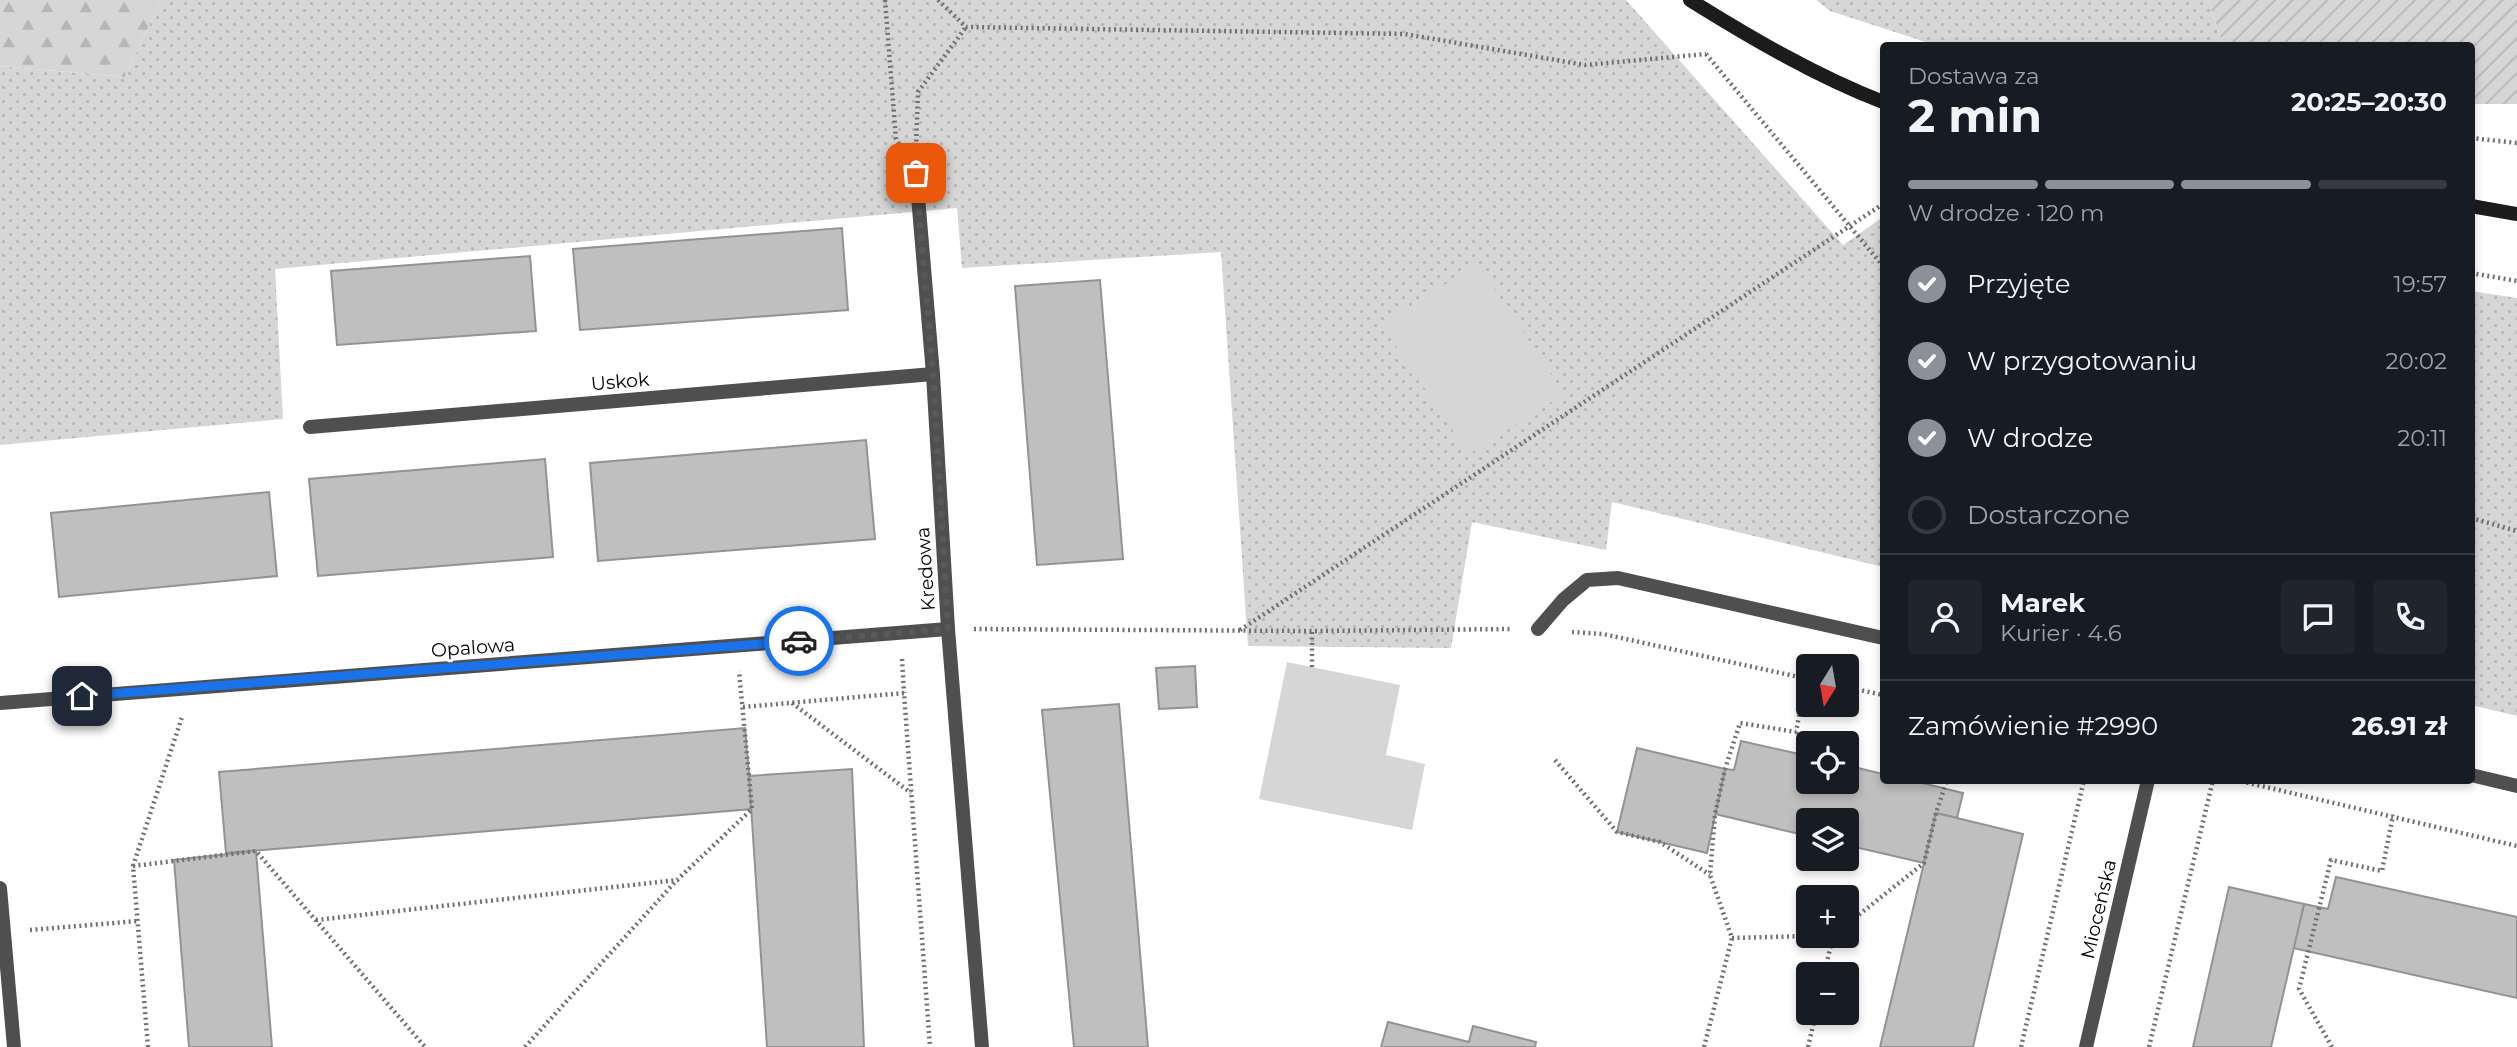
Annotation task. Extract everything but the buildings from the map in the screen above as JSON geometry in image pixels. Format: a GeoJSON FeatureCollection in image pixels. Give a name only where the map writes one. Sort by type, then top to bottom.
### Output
{"type":"FeatureCollection","features":[{"type":"Feature","properties":{"kind":"street"},"geometry":{"type":"LineString","coordinates":[[1690,0],[1725,22],[1850,89],[1880,101]]}},
{"type":"Feature","properties":{"kind":"street","name":"Kredowa"},"geometry":{"type":"LineString","coordinates":[[916,173],[933,374],[948,629],[982,1047]]}},
{"type":"Feature","properties":{"kind":"street"},"geometry":{"type":"LineString","coordinates":[[2475,207],[2517,214]]}},
{"type":"Feature","properties":{"kind":"street","name":"Uskok"},"geometry":{"type":"LineString","coordinates":[[310,427],[933,374]]}},
{"type":"Feature","properties":{"kind":"street"},"geometry":{"type":"LineString","coordinates":[[1538,629],[1563,600],[1587,580],[1618,578],[1880,637]]}},
{"type":"Feature","properties":{"kind":"street","name":"Opalowa"},"geometry":{"type":"LineString","coordinates":[[0,703],[948,629]]}},
{"type":"Feature","properties":{"kind":"street"},"geometry":{"type":"LineString","coordinates":[[2475,776],[2517,786]]}},
{"type":"Feature","properties":{"kind":"street","name":"Mioceńska"},"geometry":{"type":"LineString","coordinates":[[2086,1047],[2147,784]]}},
{"type":"Feature","properties":{"kind":"street"},"geometry":{"type":"LineString","coordinates":[[0,888],[14,1047]]}},
{"type":"Feature","properties":{"kind":"path"},"geometry":{"type":"LineString","coordinates":[[884,0],[896,139],[916,173]]}},
{"type":"Feature","properties":{"kind":"path"},"geometry":{"type":"LineString","coordinates":[[938,0],[966,27],[1405,34],[1585,65],[1706,54],[1880,262]]}},
{"type":"Feature","properties":{"kind":"path"},"geometry":{"type":"LineString","coordinates":[[916,173],[918,92],[966,27]]}},
{"type":"Feature","properties":{"kind":"path"},"geometry":{"type":"LineString","coordinates":[[2475,138],[2517,143]]}},
{"type":"Feature","properties":{"kind":"path"},"geometry":{"type":"LineString","coordinates":[[1239,631],[1880,206]]}},
{"type":"Feature","properties":{"kind":"path"},"geometry":{"type":"LineString","coordinates":[[2475,274],[2517,281]]}},
{"type":"Feature","properties":{"kind":"path"},"geometry":{"type":"LineString","coordinates":[[2475,518],[2517,531]]}},
{"type":"Feature","properties":{"kind":"path"},"geometry":{"type":"LineString","coordinates":[[948,629],[1538,629],[1603,634],[1796,677]]}},
{"type":"Feature","properties":{"kind":"path"},"geometry":{"type":"LineString","coordinates":[[1312,631],[1312,667]]}},
{"type":"Feature","properties":{"kind":"path"},"geometry":{"type":"LineString","coordinates":[[525,1047],[677,880],[752,809],[737,646]]}},
{"type":"Feature","properties":{"kind":"path"},"geometry":{"type":"LineString","coordinates":[[902,657],[930,1047]]}},
{"type":"Feature","properties":{"kind":"path"},"geometry":{"type":"LineString","coordinates":[[148,1047],[133,866],[191,688]]}},
{"type":"Feature","properties":{"kind":"path"},"geometry":{"type":"LineString","coordinates":[[1859,690],[1880,694]]}},
{"type":"Feature","properties":{"kind":"path"},"geometry":{"type":"LineString","coordinates":[[742,707],[904,693]]}},
{"type":"Feature","properties":{"kind":"path"},"geometry":{"type":"LineString","coordinates":[[792,703],[912,794]]}},
{"type":"Feature","properties":{"kind":"path"},"geometry":{"type":"LineString","coordinates":[[1704,1047],[1732,938],[1710,875],[1715,814],[1725,769],[1740,723],[1796,732],[1799,718]]}},
{"type":"Feature","properties":{"kind":"path"},"geometry":{"type":"LineString","coordinates":[[1555,760],[1617,832],[1660,842],[1710,875]]}},
{"type":"Feature","properties":{"kind":"path"},"geometry":{"type":"LineString","coordinates":[[1859,915],[1924,863],[1946,784]]}},
{"type":"Feature","properties":{"kind":"path"},"geometry":{"type":"LineString","coordinates":[[2021,1047],[2083,784]]}},
{"type":"Feature","properties":{"kind":"path"},"geometry":{"type":"LineString","coordinates":[[2149,1047],[2212,784]]}},
{"type":"Feature","properties":{"kind":"path"},"geometry":{"type":"LineString","coordinates":[[2254,784],[2517,846]]}},
{"type":"Feature","properties":{"kind":"path"},"geometry":{"type":"LineString","coordinates":[[2332,1047],[2299,989],[2332,860],[2382,871],[2393,815]]}},
{"type":"Feature","properties":{"kind":"path"},"geometry":{"type":"LineString","coordinates":[[133,866],[256,851],[425,1047]]}},
{"type":"Feature","properties":{"kind":"path"},"geometry":{"type":"LineString","coordinates":[[316,920],[677,880]]}},
{"type":"Feature","properties":{"kind":"path"},"geometry":{"type":"LineString","coordinates":[[4,932],[138,921]]}},
{"type":"Feature","properties":{"kind":"path"},"geometry":{"type":"LineString","coordinates":[[1732,938],[1796,936]]}},
{"type":"Feature","properties":{"kind":"path"},"geometry":{"type":"LineString","coordinates":[[1808,1047],[1813,1025]]}},
{"type":"Feature","properties":{"kind":"green space"},"geometry":{"type":"Polygon","coordinates":[[[0,0],[161,0],[125,77],[0,66],[0,0]]]}},
{"type":"Feature","properties":{"kind":"green space"},"geometry":{"type":"Polygon","coordinates":[[[161,0],[1626,0],[1843,245],[1880,219],[1880,566],[1612,502],[1606,550],[1472,522],[1451,648],[1248,646],[1221,252],[962,268],[957,208],[275,269],[283,419],[0,445],[0,66],[125,77],[161,0]]]}},
{"type":"Feature","properties":{"kind":"green space"},"geometry":{"type":"Polygon","coordinates":[[[1816,0],[2208,0],[2222,42],[1926,42],[1830,11],[1816,0]]]}},
{"type":"Feature","properties":{"kind":"green space"},"geometry":{"type":"Polygon","coordinates":[[[2208,0],[2517,0],[2517,104],[2475,104],[2475,42],[2222,42],[2208,0]]]}},
{"type":"Feature","properties":{"kind":"green space"},"geometry":{"type":"Polygon","coordinates":[[[1478,264],[1564,394],[1469,454],[1381,324],[1478,264]]]}},
{"type":"Feature","properties":{"kind":"green space"},"geometry":{"type":"Polygon","coordinates":[[[2475,292],[2517,298],[2517,716],[2475,706],[2475,292]]]}},
{"type":"Feature","properties":{"kind":"green space"},"geometry":{"type":"Polygon","coordinates":[[[1287,662],[1400,685],[1386,755],[1425,764],[1412,830],[1259,799],[1287,662]]]}},
{"type":"Feature","properties":{"kind":"way so far"},"geometry":{"type":"LineString","coordinates":[[799,641],[948,629],[933,374],[916,173]]}},
{"type":"Feature","properties":{"kind":"route"},"geometry":{"type":"LineString","coordinates":[[82,696],[799,641]]}}]}
